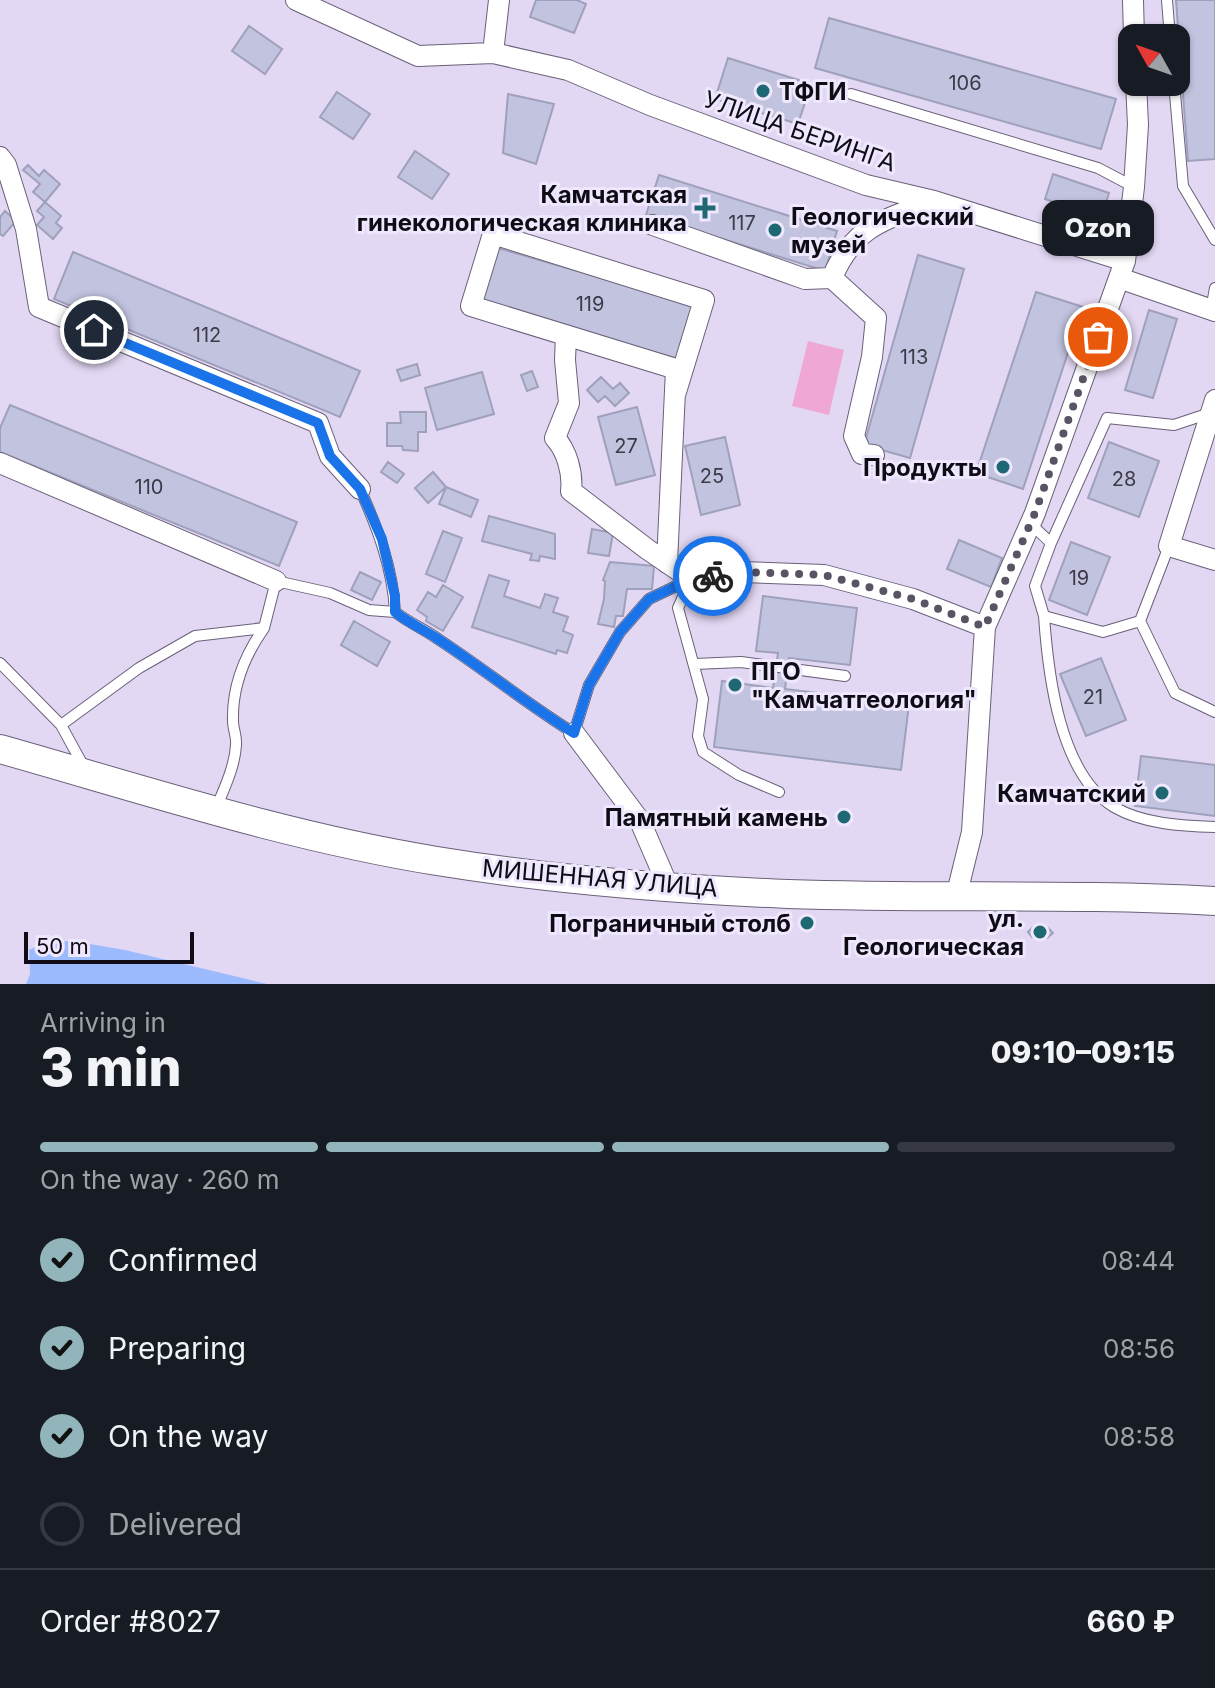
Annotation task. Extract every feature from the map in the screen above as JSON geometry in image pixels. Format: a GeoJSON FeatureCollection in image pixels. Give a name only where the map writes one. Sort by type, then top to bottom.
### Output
{"type":"FeatureCollection","features":[{"type":"Feature","properties":{"kind":"main road","name":"МИШЕННАЯ УЛИЦА"},"geometry":{"type":"LineString","coordinates":[[0,749],[214,812],[324,839],[437,861],[669,888],[789,894],[956,897],[1077,895],[1215,901]]}},
{"type":"Feature","properties":{"kind":"street","name":"УЛИЦА БЕРИНГА"},"geometry":{"type":"LineString","coordinates":[[296,0],[418,56],[493,53],[568,70],[650,105],[866,185],[934,201],[1122,270],[1213,311]]}},
{"type":"Feature","properties":{"kind":"street"},"geometry":{"type":"LineString","coordinates":[[493,53],[499,0]]}},
{"type":"Feature","properties":{"kind":"street"},"geometry":{"type":"LineString","coordinates":[[1133,0],[1134,24]]}},
{"type":"Feature","properties":{"kind":"street"},"geometry":{"type":"LineString","coordinates":[[956,897],[972,832],[985,627],[1031,524],[1122,270],[1134,187],[1137,96]]}},
{"type":"Feature","properties":{"kind":"street"},"geometry":{"type":"LineString","coordinates":[[0,157],[6,165],[26,229],[39,307],[318,423],[330,456],[360,489]]}},
{"type":"Feature","properties":{"kind":"street"},"geometry":{"type":"LineString","coordinates":[[832,278],[842,255],[864,231],[934,201]]}},
{"type":"Feature","properties":{"kind":"street"},"geometry":{"type":"LineString","coordinates":[[653,225],[805,279],[832,278],[876,318],[872,357],[854,436],[862,454],[874,455]]}},
{"type":"Feature","properties":{"kind":"street"},"geometry":{"type":"LineString","coordinates":[[667,563],[676,369],[471,306],[493,234],[704,300],[675,395]]}},
{"type":"Feature","properties":{"kind":"street"},"geometry":{"type":"LineString","coordinates":[[566,335],[569,403],[555,438],[563,446],[572,480],[571,491],[667,563],[691,579],[742,572],[824,575],[913,599],[985,627]]}},
{"type":"Feature","properties":{"kind":"street"},"geometry":{"type":"LineString","coordinates":[[1213,406],[1169,546],[1215,560]]}},
{"type":"Feature","properties":{"kind":"street"},"geometry":{"type":"LineString","coordinates":[[0,463],[276,581]]}},
{"type":"Feature","properties":{"kind":"street"},"geometry":{"type":"LineString","coordinates":[[574,733],[640,821],[669,888]]}},
{"type":"Feature","properties":{"kind":"lane"},"geometry":{"type":"LineString","coordinates":[[1167,0],[1169,24]]}},
{"type":"Feature","properties":{"kind":"lane"},"geometry":{"type":"LineString","coordinates":[[851,94],[1098,168],[1134,187]]}},
{"type":"Feature","properties":{"kind":"lane"},"geometry":{"type":"LineString","coordinates":[[1175,96],[1183,186],[1215,240]]}},
{"type":"Feature","properties":{"kind":"lane"},"geometry":{"type":"LineString","coordinates":[[1213,311],[1215,288]]}},
{"type":"Feature","properties":{"kind":"lane"},"geometry":{"type":"LineString","coordinates":[[1213,406],[1174,425],[1107,418],[1035,586],[1044,616],[1047,663],[1067,745],[1085,776],[1113,806],[1148,821],[1215,827]]}},
{"type":"Feature","properties":{"kind":"lane"},"geometry":{"type":"LineString","coordinates":[[360,489],[382,539],[395,596],[395,612]]}},
{"type":"Feature","properties":{"kind":"lane"},"geometry":{"type":"LineString","coordinates":[[1031,524],[1051,543]]}},
{"type":"Feature","properties":{"kind":"lane"},"geometry":{"type":"LineString","coordinates":[[1169,546],[1140,621],[1175,693],[1215,712]]}},
{"type":"Feature","properties":{"kind":"lane"},"geometry":{"type":"LineString","coordinates":[[691,579],[678,608],[703,699],[698,736],[703,752],[739,775],[779,792]]}},
{"type":"Feature","properties":{"kind":"lane"},"geometry":{"type":"LineString","coordinates":[[214,812],[237,744],[233,722],[236,690],[247,652],[264,628],[276,581],[330,593],[369,610],[395,612],[574,733],[589,685],[620,632],[649,599],[691,579]]}},
{"type":"Feature","properties":{"kind":"lane"},"geometry":{"type":"LineString","coordinates":[[1044,616],[1103,632],[1140,621]]}},
{"type":"Feature","properties":{"kind":"lane"},"geometry":{"type":"LineString","coordinates":[[61,725],[139,668],[195,636],[264,628]]}},
{"type":"Feature","properties":{"kind":"lane"},"geometry":{"type":"LineString","coordinates":[[695,664],[741,662],[845,676]]}},
{"type":"Feature","properties":{"kind":"lane"},"geometry":{"type":"LineString","coordinates":[[0,663],[61,725],[88,774]]}},
{"type":"Feature","properties":{"kind":"shaded area"},"geometry":{"type":"Polygon","coordinates":[[[808,341],[844,350],[829,415],[792,406],[808,341]]]}},
{"type":"Feature","properties":{"kind":"water"},"geometry":{"type":"Polygon","coordinates":[[[72,941],[125,950],[267,984],[26,984],[30,974],[29,950],[45,942],[72,941]]]}},
{"type":"Feature","properties":{"kind":"building"},"geometry":{"type":"Polygon","coordinates":[[[536,0],[577,0],[586,4],[574,33],[530,17],[536,0]]]}},
{"type":"Feature","properties":{"kind":"building"},"geometry":{"type":"Polygon","coordinates":[[[1176,0],[1215,0],[1215,159],[1188,161],[1183,96],[1190,96],[1190,24],[1178,24],[1176,0]]]}},
{"type":"Feature","properties":{"kind":"building"},"geometry":{"type":"Polygon","coordinates":[[[829,18],[1116,99],[1101,149],[815,68],[829,18]]]}},
{"type":"Feature","properties":{"kind":"building"},"geometry":{"type":"Polygon","coordinates":[[[249,26],[282,49],[265,74],[232,51],[249,26]]]}},
{"type":"Feature","properties":{"kind":"building","name":"ТФГИ"},"geometry":{"type":"Polygon","coordinates":[[[728,58],[811,84],[798,124],[715,99],[728,58]]]}},
{"type":"Feature","properties":{"kind":"building"},"geometry":{"type":"Polygon","coordinates":[[[337,92],[370,114],[353,139],[320,117],[337,92]]]}},
{"type":"Feature","properties":{"kind":"building"},"geometry":{"type":"Polygon","coordinates":[[[508,94],[554,104],[536,164],[503,153],[508,94]]]}},
{"type":"Feature","properties":{"kind":"building"},"geometry":{"type":"Polygon","coordinates":[[[415,151],[449,174],[432,199],[398,177],[415,151]]]}},
{"type":"Feature","properties":{"kind":"building"},"geometry":{"type":"Polygon","coordinates":[[[28,165],[39,176],[44,170],[60,184],[45,202],[33,192],[40,184],[23,170],[28,165]]]}},
{"type":"Feature","properties":{"kind":"building"},"geometry":{"type":"Polygon","coordinates":[[[1053,174],[1109,193],[1101,218],[1045,199],[1053,174]]]}},
{"type":"Feature","properties":{"kind":"building"},"geometry":{"type":"Polygon","coordinates":[[[659,175],[837,231],[825,271],[646,215],[659,175]]]}},
{"type":"Feature","properties":{"kind":"building"},"geometry":{"type":"Polygon","coordinates":[[[45,202],[61,216],[56,223],[62,228],[53,239],[37,225],[44,217],[37,211],[45,202]]]}},
{"type":"Feature","properties":{"kind":"building"},"geometry":{"type":"Polygon","coordinates":[[[5,211],[16,221],[3,236],[0,234],[0,217],[5,211]]]}},
{"type":"Feature","properties":{"kind":"building"},"geometry":{"type":"Polygon","coordinates":[[[498,248],[698,306],[682,360],[482,303],[498,248]]]}},
{"type":"Feature","properties":{"kind":"building"},"geometry":{"type":"Polygon","coordinates":[[[73,252],[360,371],[340,417],[54,299],[73,252]]]}},
{"type":"Feature","properties":{"kind":"building"},"geometry":{"type":"Polygon","coordinates":[[[918,255],[964,269],[910,458],[864,445],[918,255]]]}},
{"type":"Feature","properties":{"kind":"building"},"geometry":{"type":"Polygon","coordinates":[[[1036,292],[1083,307],[1023,489],[976,473],[1036,292]]]}},
{"type":"Feature","properties":{"kind":"building"},"geometry":{"type":"Polygon","coordinates":[[[1149,310],[1177,319],[1153,398],[1125,390],[1149,310]]]}},
{"type":"Feature","properties":{"kind":"building"},"geometry":{"type":"Polygon","coordinates":[[[417,364],[420,375],[401,381],[397,370],[417,364]]]}},
{"type":"Feature","properties":{"kind":"building"},"geometry":{"type":"Polygon","coordinates":[[[532,371],[538,387],[527,391],[521,375],[532,371]]]}},
{"type":"Feature","properties":{"kind":"building"},"geometry":{"type":"Polygon","coordinates":[[[482,372],[494,414],[437,430],[425,388],[482,372]]]}},
{"type":"Feature","properties":{"kind":"building"},"geometry":{"type":"Polygon","coordinates":[[[601,377],[613,389],[620,383],[629,393],[615,406],[605,396],[598,402],[587,390],[601,377]]]}},
{"type":"Feature","properties":{"kind":"building"},"geometry":{"type":"Polygon","coordinates":[[[10,405],[297,522],[279,566],[0,452],[0,428],[10,405]]]}},
{"type":"Feature","properties":{"kind":"building"},"geometry":{"type":"Polygon","coordinates":[[[637,407],[655,475],[616,485],[598,417],[637,407]]]}},
{"type":"Feature","properties":{"kind":"building"},"geometry":{"type":"Polygon","coordinates":[[[400,412],[426,412],[426,432],[418,432],[418,451],[387,446],[387,423],[401,423],[400,412]]]}},
{"type":"Feature","properties":{"kind":"building"},"geometry":{"type":"Polygon","coordinates":[[[725,437],[740,505],[701,515],[685,446],[725,437]]]}},
{"type":"Feature","properties":{"kind":"building"},"geometry":{"type":"Polygon","coordinates":[[[1109,442],[1159,461],[1139,517],[1088,498],[1109,442]]]}},
{"type":"Feature","properties":{"kind":"building"},"geometry":{"type":"Polygon","coordinates":[[[388,462],[404,474],[397,483],[381,472],[388,462]]]}},
{"type":"Feature","properties":{"kind":"building"},"geometry":{"type":"Polygon","coordinates":[[[433,472],[446,487],[428,503],[415,488],[433,472]]]}},
{"type":"Feature","properties":{"kind":"building"},"geometry":{"type":"Polygon","coordinates":[[[446,487],[478,500],[471,517],[439,504],[446,487]]]}},
{"type":"Feature","properties":{"kind":"building"},"geometry":{"type":"Polygon","coordinates":[[[489,516],[555,534],[555,559],[540,556],[539,561],[530,560],[532,554],[482,541],[489,516]]]}},
{"type":"Feature","properties":{"kind":"building"},"geometry":{"type":"Polygon","coordinates":[[[592,529],[613,533],[609,556],[588,553],[592,529]]]}},
{"type":"Feature","properties":{"kind":"building"},"geometry":{"type":"Polygon","coordinates":[[[443,531],[462,538],[445,582],[426,574],[443,531]]]}},
{"type":"Feature","properties":{"kind":"building"},"geometry":{"type":"Polygon","coordinates":[[[959,540],[1002,558],[991,587],[947,569],[959,540]]]}},
{"type":"Feature","properties":{"kind":"building"},"geometry":{"type":"Polygon","coordinates":[[[1071,542],[1110,557],[1087,615],[1049,600],[1071,542]]]}},
{"type":"Feature","properties":{"kind":"building"},"geometry":{"type":"Polygon","coordinates":[[[610,562],[654,566],[652,589],[627,589],[623,616],[616,616],[614,627],[598,624],[604,599],[603,580],[610,562]]]}},
{"type":"Feature","properties":{"kind":"building"},"geometry":{"type":"Polygon","coordinates":[[[360,572],[381,582],[372,600],[351,590],[360,572]]]}},
{"type":"Feature","properties":{"kind":"building"},"geometry":{"type":"Polygon","coordinates":[[[489,575],[509,581],[504,596],[540,608],[545,594],[558,598],[553,612],[568,617],[563,631],[573,635],[567,653],[557,650],[556,654],[472,627],[489,575]]]}},
{"type":"Feature","properties":{"kind":"building"},"geometry":{"type":"Polygon","coordinates":[[[443,585],[463,597],[443,631],[426,621],[427,617],[417,610],[428,592],[436,597],[443,585]]]}},
{"type":"Feature","properties":{"kind":"building","name":"ПГО \"Камчатгеология\""},"geometry":{"type":"Polygon","coordinates":[[[763,596],[857,608],[850,665],[789,658],[785,689],[909,704],[901,770],[714,747],[722,681],[773,688],[778,653],[756,651],[763,596]]]}},
{"type":"Feature","properties":{"kind":"building"},"geometry":{"type":"Polygon","coordinates":[[[354,621],[390,642],[377,666],[341,645],[354,621]]]}},
{"type":"Feature","properties":{"kind":"building"},"geometry":{"type":"Polygon","coordinates":[[[1101,658],[1126,720],[1086,736],[1060,674],[1101,658]]]}},
{"type":"Feature","properties":{"kind":"building"},"geometry":{"type":"Polygon","coordinates":[[[1141,756],[1215,765],[1215,816],[1135,806],[1141,756]]]}},
{"type":"Feature","properties":{"kind":"building","name":"ул. Геологическая"},"geometry":{"type":"Polygon","coordinates":[[[1033,927],[1048,928],[1053,933],[1047,938],[1032,937],[1028,932],[1033,927]]]}},
{"type":"Feature","properties":{"kind":"way so far"},"geometry":{"type":"LineString","coordinates":[[713,576],[742,572],[824,575],[913,599],[985,627],[1035,513],[1098,337]]}},
{"type":"Feature","properties":{"kind":"place","name":"ТФГИ"},"geometry":{"type":"Point","coordinates":[763,91]}},
{"type":"Feature","properties":{"kind":"place","name":"Камчатская гинекологическая клиника"},"geometry":{"type":"Point","coordinates":[705,208]}},
{"type":"Feature","properties":{"kind":"place","name":"Геологический музей"},"geometry":{"type":"Point","coordinates":[775,230]}},
{"type":"Feature","properties":{"kind":"place","name":"Ozon"},"geometry":{"type":"Point","coordinates":[1098,337]}},
{"type":"Feature","properties":{"kind":"place","name":"Продукты"},"geometry":{"type":"Point","coordinates":[1003,467]}},
{"type":"Feature","properties":{"kind":"place","name":"ПГО \"Камчатгеология\""},"geometry":{"type":"Point","coordinates":[735,685]}},
{"type":"Feature","properties":{"kind":"place","name":"Камчатский"},"geometry":{"type":"Point","coordinates":[1162,793]}},
{"type":"Feature","properties":{"kind":"place","name":"Памятный камень"},"geometry":{"type":"Point","coordinates":[844,817]}},
{"type":"Feature","properties":{"kind":"place","name":"Пограничный столб"},"geometry":{"type":"Point","coordinates":[807,923]}},
{"type":"Feature","properties":{"kind":"place","name":"ул. Геологическая"},"geometry":{"type":"Point","coordinates":[1040,932]}},
{"type":"Feature","properties":{"kind":"route"},"geometry":{"type":"LineString","coordinates":[[94,330],[318,423],[330,456],[360,489],[382,539],[395,596],[395,612],[574,733],[589,685],[620,632],[649,599],[691,579],[713,576]]}}]}
